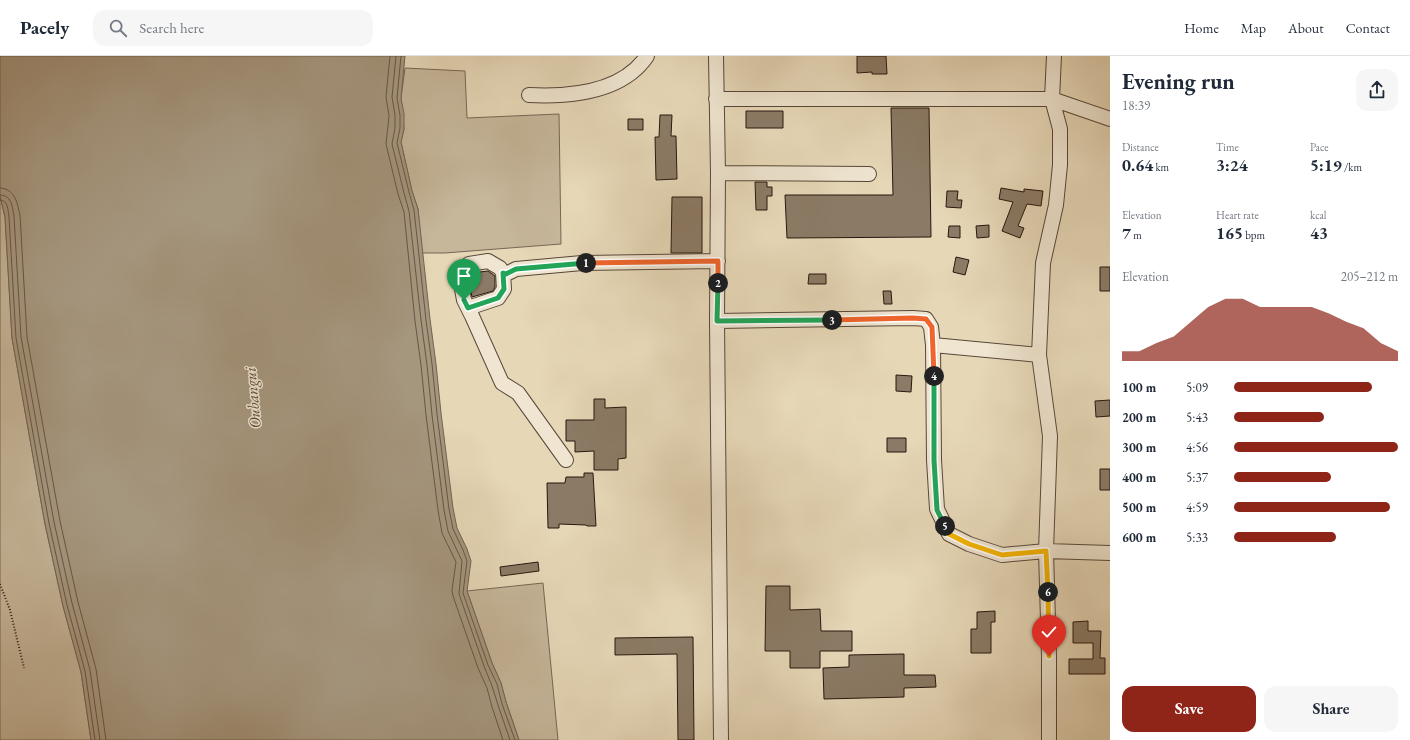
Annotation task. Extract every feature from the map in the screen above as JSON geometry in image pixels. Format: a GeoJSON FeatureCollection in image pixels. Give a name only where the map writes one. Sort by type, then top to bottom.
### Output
{"type":"FeatureCollection","features":[{"type":"Feature","properties":{"kind":"street"},"geometry":{"type":"LineString","coordinates":[[528,95],[553,96],[596,90],[615,84],[633,73],[647,56]]}},
{"type":"Feature","properties":{"kind":"street"},"geometry":{"type":"LineString","coordinates":[[716,56],[721,740]]}},
{"type":"Feature","properties":{"kind":"street"},"geometry":{"type":"LineString","coordinates":[[1049,740],[1046,551],[1050,436],[1039,355],[1043,263],[1056,205],[1060,165],[1060,129],[1052,98],[1054,56]]}},
{"type":"Feature","properties":{"kind":"street"},"geometry":{"type":"LineString","coordinates":[[716,99],[1052,98],[1110,119]]}},
{"type":"Feature","properties":{"kind":"street"},"geometry":{"type":"LineString","coordinates":[[718,172],[869,174]]}},
{"type":"Feature","properties":{"kind":"street"},"geometry":{"type":"LineString","coordinates":[[468,308],[498,298],[504,289],[503,273],[500,268],[488,261],[469,264],[459,273],[464,300],[502,383],[518,393],[566,460]]}},
{"type":"Feature","properties":{"kind":"street"},"geometry":{"type":"LineString","coordinates":[[503,273],[506,274],[516,269],[582,263],[718,261]]}},
{"type":"Feature","properties":{"kind":"street"},"geometry":{"type":"LineString","coordinates":[[717,321],[926,319],[932,327],[934,460],[937,510],[949,534],[969,544],[1002,555],[1046,551],[1110,553]]}},
{"type":"Feature","properties":{"kind":"street"},"geometry":{"type":"LineString","coordinates":[[933,345],[1039,355]]}},
{"type":"Feature","properties":{"kind":"path"},"geometry":{"type":"LineString","coordinates":[[0,584],[10,610],[24,668]]}},
{"type":"Feature","properties":{"kind":"shaded area"},"geometry":{"type":"Polygon","coordinates":[[[405,68],[465,71],[467,118],[559,114],[561,244],[445,253],[422,253],[418,209],[412,191],[401,142],[404,129],[401,98],[405,68]]]}},
{"type":"Feature","properties":{"kind":"shaded area"},"geometry":{"type":"Polygon","coordinates":[[[0,196],[5,217],[12,338],[45,524],[63,606],[81,672],[91,740],[0,740],[0,196]]]}},
{"type":"Feature","properties":{"kind":"shaded area"},"geometry":{"type":"Polygon","coordinates":[[[543,583],[558,740],[519,740],[501,683],[492,663],[467,591],[543,583]]]}},
{"type":"Feature","properties":{"kind":"water","name":"Oubangui"},"geometry":{"type":"Polygon","coordinates":[[[0,56],[405,56],[401,98],[404,114],[404,129],[401,142],[412,191],[418,209],[453,508],[457,528],[471,561],[467,591],[492,663],[501,683],[519,740],[91,740],[81,672],[63,606],[45,524],[12,338],[5,217],[0,196],[0,56]]]}},
{"type":"Feature","properties":{"kind":"building"},"geometry":{"type":"Polygon","coordinates":[[[857,56],[886,56],[887,74],[872,74],[872,72],[857,73],[857,56]]]}},
{"type":"Feature","properties":{"kind":"building"},"geometry":{"type":"Polygon","coordinates":[[[891,108],[929,108],[931,237],[787,238],[785,195],[893,195],[891,108]]]}},
{"type":"Feature","properties":{"kind":"building"},"geometry":{"type":"Polygon","coordinates":[[[746,111],[783,111],[783,128],[746,128],[746,111]]]}},
{"type":"Feature","properties":{"kind":"building"},"geometry":{"type":"Polygon","coordinates":[[[660,115],[672,115],[671,136],[676,136],[677,179],[656,180],[655,137],[659,137],[660,115]]]}},
{"type":"Feature","properties":{"kind":"building"},"geometry":{"type":"Polygon","coordinates":[[[628,119],[643,119],[643,130],[628,130],[628,119]]]}},
{"type":"Feature","properties":{"kind":"building"},"geometry":{"type":"Polygon","coordinates":[[[755,182],[767,182],[767,187],[772,187],[772,196],[767,196],[767,210],[756,210],[755,182]]]}},
{"type":"Feature","properties":{"kind":"building"},"geometry":{"type":"Polygon","coordinates":[[[1001,188],[1024,192],[1024,189],[1043,191],[1041,206],[1027,204],[1018,226],[1024,228],[1020,238],[1002,231],[1013,202],[999,199],[1001,188]]]}},
{"type":"Feature","properties":{"kind":"building"},"geometry":{"type":"Polygon","coordinates":[[[947,191],[958,191],[957,200],[962,200],[961,208],[946,207],[947,191]]]}},
{"type":"Feature","properties":{"kind":"building"},"geometry":{"type":"Polygon","coordinates":[[[672,197],[702,197],[702,253],[671,253],[672,197]]]}},
{"type":"Feature","properties":{"kind":"building"},"geometry":{"type":"Polygon","coordinates":[[[989,225],[989,237],[977,238],[976,226],[989,225]]]}},
{"type":"Feature","properties":{"kind":"building"},"geometry":{"type":"Polygon","coordinates":[[[949,226],[960,226],[960,238],[948,237],[949,226]]]}},
{"type":"Feature","properties":{"kind":"building"},"geometry":{"type":"Polygon","coordinates":[[[956,257],[969,260],[965,275],[953,272],[956,257]]]}},
{"type":"Feature","properties":{"kind":"building"},"geometry":{"type":"Polygon","coordinates":[[[1100,267],[1110,267],[1110,291],[1100,291],[1100,267]]]}},
{"type":"Feature","properties":{"kind":"building"},"geometry":{"type":"Polygon","coordinates":[[[488,271],[495,276],[495,287],[493,291],[472,297],[468,276],[472,273],[488,271]]]}},
{"type":"Feature","properties":{"kind":"building"},"geometry":{"type":"Polygon","coordinates":[[[809,274],[826,274],[826,284],[808,284],[809,274]]]}},
{"type":"Feature","properties":{"kind":"building"},"geometry":{"type":"Polygon","coordinates":[[[883,291],[891,291],[892,304],[884,304],[883,291]]]}},
{"type":"Feature","properties":{"kind":"building"},"geometry":{"type":"Polygon","coordinates":[[[896,375],[912,376],[911,392],[896,391],[896,375]]]}},
{"type":"Feature","properties":{"kind":"building"},"geometry":{"type":"Polygon","coordinates":[[[594,399],[605,399],[605,408],[626,407],[626,458],[618,459],[618,470],[594,470],[594,451],[575,452],[575,441],[566,441],[566,420],[594,420],[594,399]]]}},
{"type":"Feature","properties":{"kind":"building"},"geometry":{"type":"Polygon","coordinates":[[[1110,400],[1110,416],[1096,417],[1095,401],[1110,400]]]}},
{"type":"Feature","properties":{"kind":"building"},"geometry":{"type":"Polygon","coordinates":[[[887,438],[906,438],[906,452],[887,452],[887,438]]]}},
{"type":"Feature","properties":{"kind":"building"},"geometry":{"type":"Polygon","coordinates":[[[1100,469],[1110,469],[1110,490],[1100,490],[1100,469]]]}},
{"type":"Feature","properties":{"kind":"building"},"geometry":{"type":"Polygon","coordinates":[[[584,473],[593,473],[596,526],[559,524],[559,528],[548,528],[547,483],[565,483],[566,477],[584,477],[584,473]]]}},
{"type":"Feature","properties":{"kind":"building"},"geometry":{"type":"Polygon","coordinates":[[[538,562],[539,571],[501,576],[500,567],[538,562]]]}},
{"type":"Feature","properties":{"kind":"building"},"geometry":{"type":"Polygon","coordinates":[[[766,586],[790,586],[790,610],[820,609],[821,631],[852,631],[852,651],[820,651],[820,668],[790,668],[790,651],[765,651],[766,586]]]}},
{"type":"Feature","properties":{"kind":"building"},"geometry":{"type":"Polygon","coordinates":[[[995,611],[995,622],[991,622],[991,653],[971,653],[971,629],[977,629],[977,612],[995,611]]]}},
{"type":"Feature","properties":{"kind":"building"},"geometry":{"type":"Polygon","coordinates":[[[1088,621],[1088,631],[1101,631],[1100,658],[1105,658],[1105,674],[1069,674],[1069,659],[1093,659],[1093,643],[1073,643],[1073,622],[1088,621]]]}},
{"type":"Feature","properties":{"kind":"building"},"geometry":{"type":"Polygon","coordinates":[[[693,637],[694,740],[678,740],[677,654],[615,655],[615,638],[693,637]]]}},
{"type":"Feature","properties":{"kind":"building"},"geometry":{"type":"Polygon","coordinates":[[[904,654],[904,675],[935,675],[936,687],[904,688],[904,697],[824,699],[823,668],[849,667],[849,655],[904,654]]]}},
{"type":"Feature","properties":{"kind":"route"},"geometry":{"type":"LineString","coordinates":[[464,300],[468,308],[498,298],[504,289],[505,283],[503,273],[506,274],[516,269],[582,263],[718,261],[717,321],[926,319],[932,327],[934,460],[937,510],[949,534],[969,544],[1002,555],[1046,551],[1049,656]]}}]}
